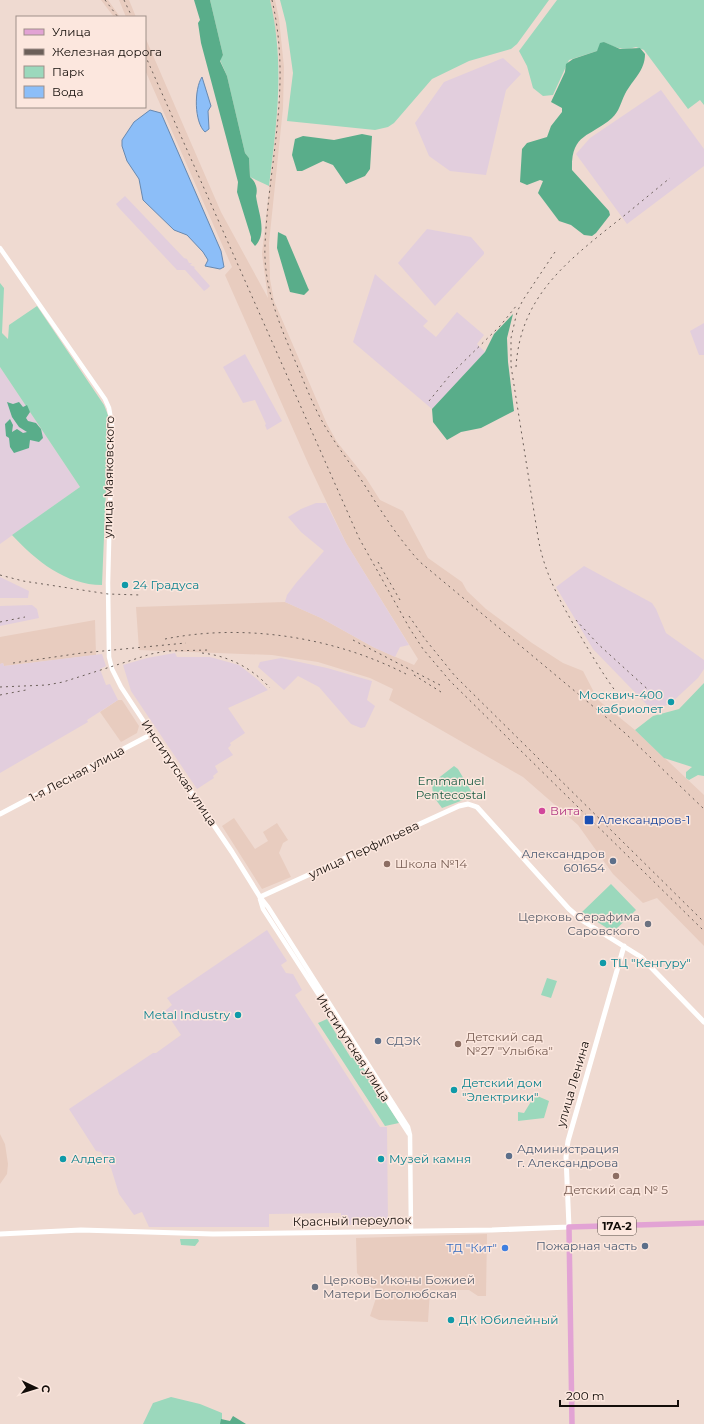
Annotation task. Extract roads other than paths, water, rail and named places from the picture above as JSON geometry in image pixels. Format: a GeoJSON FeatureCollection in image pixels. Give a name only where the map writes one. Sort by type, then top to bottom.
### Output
{"type":"FeatureCollection","features":[{"type":"Feature","properties":{"kind":"main road","name":"1-я Лесная улица"},"geometry":{"type":"LineString","coordinates":[[0,814],[152,734]]}},
{"type":"Feature","properties":{"kind":"main road","name":"Институтская улица"},"geometry":{"type":"LineString","coordinates":[[152,734],[232,852],[260,897]]}},
{"type":"Feature","properties":{"kind":"main road","name":"улица Перфильева"},"geometry":{"type":"LineString","coordinates":[[260,897],[459,806],[468,804],[477,807],[569,909],[583,921],[624,946]]}},
{"type":"Feature","properties":{"kind":"main road"},"geometry":{"type":"LineString","coordinates":[[624,946],[641,957],[704,1022]]}},
{"type":"Feature","properties":{"kind":"main road","name":"улица Ленина"},"geometry":{"type":"LineString","coordinates":[[572,1424],[566,1157],[568,1141],[624,946]]}},
{"type":"Feature","properties":{"kind":"main road","name":"Красный переулок"},"geometry":{"type":"LineString","coordinates":[[0,1234],[81,1230],[176,1235],[411,1231],[704,1223]]}},
{"type":"Feature","properties":{"kind":"street","name":"улица Маяковского"},"geometry":{"type":"LineString","coordinates":[[0,248],[105,399],[109,408],[112,425],[108,645]]}},
{"type":"Feature","properties":{"kind":"street","name":"Институтская улица"},"geometry":{"type":"LineString","coordinates":[[108,645],[109,657],[115,675],[152,734]]}},
{"type":"Feature","properties":{"kind":"street","name":"Институтская улица"},"geometry":{"type":"LineString","coordinates":[[260,897],[268,907],[298,959],[408,1127],[410,1135],[411,1231]]}},
{"type":"Feature","properties":{"kind":"water"},"geometry":{"type":"Polygon","coordinates":[[[202,77],[211,106],[208,111],[209,129],[205,132],[199,121],[196,105],[199,82],[202,77]]]}},
{"type":"Feature","properties":{"kind":"water"},"geometry":{"type":"Polygon","coordinates":[[[150,110],[161,113],[221,251],[224,267],[220,269],[205,266],[208,260],[203,252],[187,235],[174,230],[143,200],[139,179],[127,161],[122,146],[122,140],[134,122],[150,110]]]}},
{"type":"Feature","properties":{"kind":"railway"},"geometry":{"type":"LineString","coordinates":[[105,0],[117,16]]}},
{"type":"Feature","properties":{"kind":"railway"},"geometry":{"type":"LineString","coordinates":[[124,0],[132,16]]}},
{"type":"Feature","properties":{"kind":"railway"},"geometry":{"type":"LineString","coordinates":[[272,0],[278,32],[280,93],[278,123],[267,214],[265,262],[270,294],[280,325],[308,392],[322,421],[389,523],[420,562],[625,733],[704,809]]}},
{"type":"Feature","properties":{"kind":"railway"},"geometry":{"type":"LineString","coordinates":[[146,57],[359,538],[410,629],[423,649],[450,681],[704,931]]}},
{"type":"Feature","properties":{"kind":"railway"},"geometry":{"type":"LineString","coordinates":[[516,367],[519,344],[525,324],[534,305],[545,288],[573,258],[670,178]]}},
{"type":"Feature","properties":{"kind":"railway"},"geometry":{"type":"LineString","coordinates":[[555,252],[523,300],[517,312],[511,338],[511,366],[538,537],[549,576],[567,613],[601,670],[623,701]]}},
{"type":"Feature","properties":{"kind":"railway"},"geometry":{"type":"LineString","coordinates":[[429,401],[451,374],[500,326],[517,305]]}},
{"type":"Feature","properties":{"kind":"railway"},"geometry":{"type":"LineString","coordinates":[[378,562],[400,600]]}},
{"type":"Feature","properties":{"kind":"railway"},"geometry":{"type":"LineString","coordinates":[[0,575],[23,581],[108,594],[140,595]]}},
{"type":"Feature","properties":{"kind":"railway"},"geometry":{"type":"LineString","coordinates":[[409,616],[425,639],[455,676],[704,922]]}},
{"type":"Feature","properties":{"kind":"railway"},"geometry":{"type":"LineString","coordinates":[[0,622],[25,617]]}},
{"type":"Feature","properties":{"kind":"railway"},"geometry":{"type":"LineString","coordinates":[[576,620],[598,644],[654,695]]}},
{"type":"Feature","properties":{"kind":"railway"},"geometry":{"type":"LineString","coordinates":[[165,639],[195,634],[226,633],[257,633],[288,637],[319,642],[349,651],[378,661],[406,674]]}},
{"type":"Feature","properties":{"kind":"railway"},"geometry":{"type":"LineString","coordinates":[[353,640],[440,685]]}},
{"type":"Feature","properties":{"kind":"railway"},"geometry":{"type":"LineString","coordinates":[[13,663],[82,653],[186,643]]}},
{"type":"Feature","properties":{"kind":"railway"},"geometry":{"type":"LineString","coordinates":[[0,687],[47,685],[63,682],[151,654],[167,651],[209,650]]}},
{"type":"Feature","properties":{"kind":"railway"},"geometry":{"type":"LineString","coordinates":[[202,653],[221,657],[239,664],[256,675],[270,688]]}},
{"type":"Feature","properties":{"kind":"railway"},"geometry":{"type":"LineString","coordinates":[[414,675],[441,692]]}},
{"type":"Feature","properties":{"kind":"railway"},"geometry":{"type":"LineString","coordinates":[[0,695],[26,690]]}},
{"type":"Feature","properties":{"kind":"place","name":"24 Градуса"},"geometry":{"type":"Point","coordinates":[125,585]}},
{"type":"Feature","properties":{"kind":"place","name":"Москвич-400 кабриолет"},"geometry":{"type":"Point","coordinates":[671,702]}},
{"type":"Feature","properties":{"kind":"place","name":"Вита"},"geometry":{"type":"Point","coordinates":[542,811]}},
{"type":"Feature","properties":{"kind":"place","name":"Александров-1"},"geometry":{"type":"Point","coordinates":[589,820]}},
{"type":"Feature","properties":{"kind":"place","name":"Александров 601654"},"geometry":{"type":"Point","coordinates":[613,861]}},
{"type":"Feature","properties":{"kind":"place","name":"Школа №14"},"geometry":{"type":"Point","coordinates":[387,864]}},
{"type":"Feature","properties":{"kind":"place","name":"Церковь Серафима Саровского"},"geometry":{"type":"Point","coordinates":[648,924]}},
{"type":"Feature","properties":{"kind":"place","name":"ТЦ \"Кенгуру\""},"geometry":{"type":"Point","coordinates":[603,963]}},
{"type":"Feature","properties":{"kind":"place","name":"Metal Industry"},"geometry":{"type":"Point","coordinates":[238,1015]}},
{"type":"Feature","properties":{"kind":"place","name":"СДЭК"},"geometry":{"type":"Point","coordinates":[378,1041]}},
{"type":"Feature","properties":{"kind":"place","name":"Детский сад №27 \"Улыбка\""},"geometry":{"type":"Point","coordinates":[458,1044]}},
{"type":"Feature","properties":{"kind":"place","name":"Детский дом \"Электрики\""},"geometry":{"type":"Point","coordinates":[454,1090]}},
{"type":"Feature","properties":{"kind":"place","name":"Администрация г. Александрова"},"geometry":{"type":"Point","coordinates":[509,1156]}},
{"type":"Feature","properties":{"kind":"place","name":"Алдега"},"geometry":{"type":"Point","coordinates":[63,1159]}},
{"type":"Feature","properties":{"kind":"place","name":"Музей камня"},"geometry":{"type":"Point","coordinates":[381,1159]}},
{"type":"Feature","properties":{"kind":"place","name":"Детский сад № 5"},"geometry":{"type":"Point","coordinates":[616,1176]}},
{"type":"Feature","properties":{"kind":"place","name":"Пожарная часть"},"geometry":{"type":"Point","coordinates":[645,1246]}},
{"type":"Feature","properties":{"kind":"place","name":"ТД \"Кит\""},"geometry":{"type":"Point","coordinates":[505,1248]}},
{"type":"Feature","properties":{"kind":"place","name":"Церковь Иконы Божией Матери Боголюбская"},"geometry":{"type":"Point","coordinates":[315,1287]}},
{"type":"Feature","properties":{"kind":"place","name":"ДК Юбилейный"},"geometry":{"type":"Point","coordinates":[451,1320]}},
{"type":"Feature","properties":{"kind":"park label","name":"Emmanuel Pentecostal"},"geometry":{"type":"Point","coordinates":[451,788]}}]}
